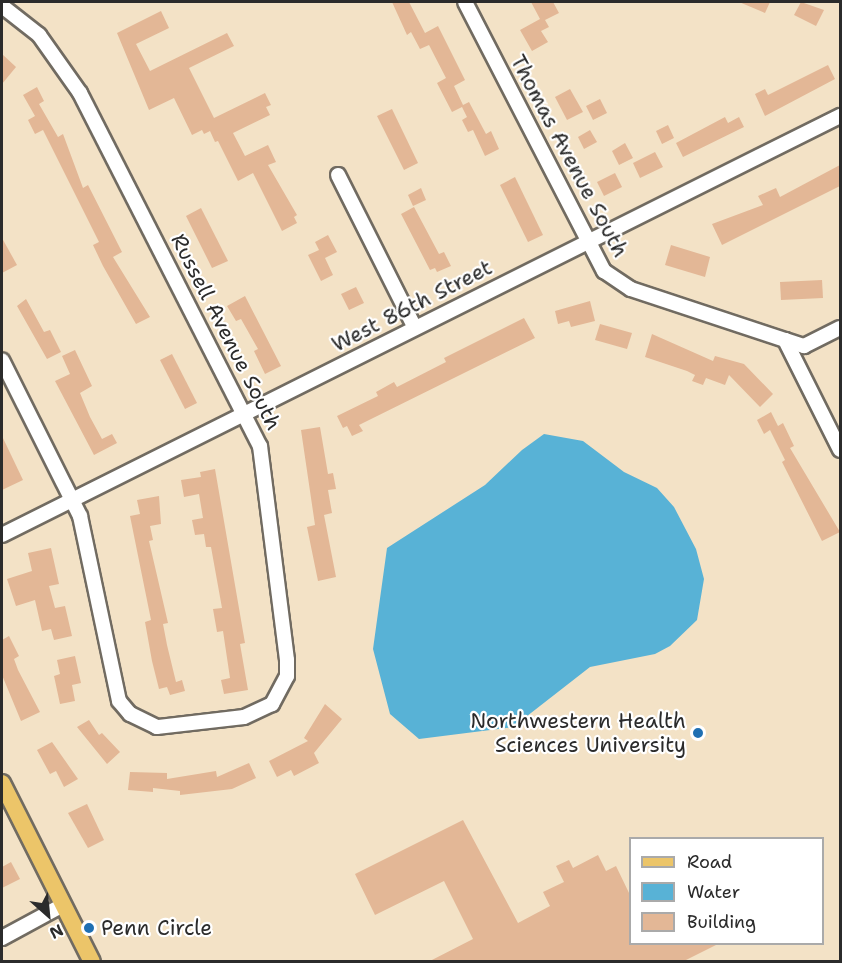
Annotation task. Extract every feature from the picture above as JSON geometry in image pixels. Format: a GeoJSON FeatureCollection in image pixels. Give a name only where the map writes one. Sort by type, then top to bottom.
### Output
{"type":"FeatureCollection","features":[{"type":"Feature","properties":{"kind":"main road"},"geometry":{"type":"LineString","coordinates":[[2,783],[92,962]]}},
{"type":"Feature","properties":{"kind":"street"},"geometry":{"type":"LineString","coordinates":[[2,6],[5,2]]}},
{"type":"Feature","properties":{"kind":"street","name":"Thomas Avenue South"},"geometry":{"type":"LineString","coordinates":[[465,2],[587,242],[604,271],[616,282],[804,346],[840,328]]}},
{"type":"Feature","properties":{"kind":"street","name":"Russell Avenue South"},"geometry":{"type":"LineString","coordinates":[[2,6],[39,35],[68,73],[245,414],[264,463],[287,676],[272,704],[258,712],[222,720],[157,728],[130,714],[119,701],[80,516],[2,360]]}},
{"type":"Feature","properties":{"kind":"street","name":"West 86th Street"},"geometry":{"type":"LineString","coordinates":[[2,535],[840,116]]}},
{"type":"Feature","properties":{"kind":"street"},"geometry":{"type":"LineString","coordinates":[[339,175],[415,328]]}},
{"type":"Feature","properties":{"kind":"street"},"geometry":{"type":"LineString","coordinates":[[785,340],[840,450]]}},
{"type":"Feature","properties":{"kind":"street"},"geometry":{"type":"LineString","coordinates":[[2,938],[63,905]]}},
{"type":"Feature","properties":{"kind":"water"},"geometry":{"type":"Polygon","coordinates":[[[544,434],[583,441],[624,472],[657,488],[674,507],[696,549],[704,579],[697,620],[670,646],[655,654],[590,667],[513,727],[419,739],[390,714],[373,649],[387,548],[485,485],[522,450],[544,434]]]}},
{"type":"Feature","properties":{"kind":"building"},"geometry":{"type":"Polygon","coordinates":[[[392,2],[409,2],[425,33],[438,26],[465,80],[454,86],[463,105],[469,102],[486,134],[491,131],[499,149],[485,156],[473,130],[468,132],[462,120],[467,117],[462,107],[452,112],[437,83],[446,78],[429,45],[420,49],[411,32],[407,35],[392,2]]]}},
{"type":"Feature","properties":{"kind":"building"},"geometry":{"type":"Polygon","coordinates":[[[531,2],[553,2],[559,13],[545,20],[549,27],[541,31],[548,42],[532,51],[520,30],[540,19],[531,2]]]}},
{"type":"Feature","properties":{"kind":"building"},"geometry":{"type":"Polygon","coordinates":[[[739,2],[770,2],[765,13],[739,2]]]}},
{"type":"Feature","properties":{"kind":"building"},"geometry":{"type":"Polygon","coordinates":[[[801,2],[824,10],[816,26],[794,15],[801,2]]]}},
{"type":"Feature","properties":{"kind":"building"},"geometry":{"type":"Polygon","coordinates":[[[161,11],[169,28],[136,44],[150,71],[227,33],[234,46],[189,68],[214,118],[265,93],[271,105],[266,107],[270,115],[233,133],[245,156],[268,145],[276,162],[268,165],[297,215],[294,217],[297,223],[282,231],[253,173],[238,181],[218,141],[215,142],[210,131],[204,134],[202,130],[192,135],[174,98],[149,110],[117,33],[161,11]]]}},
{"type":"Feature","properties":{"kind":"building"},"geometry":{"type":"Polygon","coordinates":[[[2,54],[16,67],[2,84],[2,54]]]}},
{"type":"Feature","properties":{"kind":"building"},"geometry":{"type":"Polygon","coordinates":[[[828,65],[835,79],[765,116],[755,94],[765,89],[768,95],[828,65]]]}},
{"type":"Feature","properties":{"kind":"building"},"geometry":{"type":"Polygon","coordinates":[[[37,87],[44,101],[39,104],[58,137],[63,134],[83,188],[88,185],[122,252],[113,257],[150,317],[136,324],[103,266],[93,245],[99,242],[43,130],[35,134],[28,120],[35,116],[23,95],[37,87]]]}},
{"type":"Feature","properties":{"kind":"building"},"geometry":{"type":"Polygon","coordinates":[[[570,89],[583,112],[567,120],[555,97],[570,89]]]}},
{"type":"Feature","properties":{"kind":"building"},"geometry":{"type":"Polygon","coordinates":[[[600,99],[607,113],[593,120],[586,106],[600,99]]]}},
{"type":"Feature","properties":{"kind":"building"},"geometry":{"type":"Polygon","coordinates":[[[392,109],[418,163],[404,170],[377,116],[392,109]]]}},
{"type":"Feature","properties":{"kind":"building"},"geometry":{"type":"Polygon","coordinates":[[[725,117],[728,123],[739,117],[744,127],[683,157],[676,143],[725,117]]]}},
{"type":"Feature","properties":{"kind":"building"},"geometry":{"type":"Polygon","coordinates":[[[668,125],[674,138],[662,144],[656,131],[668,125]]]}},
{"type":"Feature","properties":{"kind":"building"},"geometry":{"type":"Polygon","coordinates":[[[590,130],[597,142],[584,149],[578,137],[590,130]]]}},
{"type":"Feature","properties":{"kind":"building"},"geometry":{"type":"Polygon","coordinates":[[[625,143],[633,158],[619,165],[612,151],[625,143]]]}},
{"type":"Feature","properties":{"kind":"building"},"geometry":{"type":"Polygon","coordinates":[[[655,152],[663,167],[640,178],[633,163],[655,152]]]}},
{"type":"Feature","properties":{"kind":"building"},"geometry":{"type":"Polygon","coordinates":[[[840,165],[840,186],[722,245],[712,224],[763,205],[758,196],[776,188],[780,197],[840,165]]]}},
{"type":"Feature","properties":{"kind":"building"},"geometry":{"type":"Polygon","coordinates":[[[615,173],[622,187],[604,196],[597,182],[615,173]]]}},
{"type":"Feature","properties":{"kind":"building"},"geometry":{"type":"Polygon","coordinates":[[[515,177],[543,235],[528,242],[500,185],[515,177]]]}},
{"type":"Feature","properties":{"kind":"building"},"geometry":{"type":"Polygon","coordinates":[[[421,188],[426,200],[413,206],[408,195],[421,188]]]}},
{"type":"Feature","properties":{"kind":"building"},"geometry":{"type":"Polygon","coordinates":[[[414,207],[439,254],[444,252],[451,266],[437,272],[435,268],[430,270],[401,214],[414,207]]]}},
{"type":"Feature","properties":{"kind":"building"},"geometry":{"type":"Polygon","coordinates":[[[201,208],[228,261],[212,268],[186,216],[201,208]]]}},
{"type":"Feature","properties":{"kind":"building"},"geometry":{"type":"Polygon","coordinates":[[[328,235],[337,252],[325,258],[333,275],[321,281],[308,255],[319,250],[315,242],[328,235]]]}},
{"type":"Feature","properties":{"kind":"building"},"geometry":{"type":"Polygon","coordinates":[[[2,238],[17,265],[2,273],[2,238]]]}},
{"type":"Feature","properties":{"kind":"building"},"geometry":{"type":"Polygon","coordinates":[[[671,245],[710,257],[705,277],[665,265],[671,245]]]}},
{"type":"Feature","properties":{"kind":"building"},"geometry":{"type":"Polygon","coordinates":[[[822,280],[823,298],[781,300],[780,282],[822,280]]]}},
{"type":"Feature","properties":{"kind":"building"},"geometry":{"type":"Polygon","coordinates":[[[356,287],[364,303],[349,310],[341,294],[356,287]]]}},
{"type":"Feature","properties":{"kind":"building"},"geometry":{"type":"Polygon","coordinates":[[[245,296],[281,366],[265,374],[254,351],[258,349],[241,319],[236,321],[227,306],[245,296]]]}},
{"type":"Feature","properties":{"kind":"building"},"geometry":{"type":"Polygon","coordinates":[[[26,299],[44,332],[50,330],[61,352],[47,359],[17,306],[26,299]]]}},
{"type":"Feature","properties":{"kind":"building"},"geometry":{"type":"Polygon","coordinates":[[[590,301],[595,321],[571,327],[569,321],[558,324],[555,311],[590,301]]]}},
{"type":"Feature","properties":{"kind":"building"},"geometry":{"type":"Polygon","coordinates":[[[524,318],[535,338],[359,425],[363,431],[352,436],[347,426],[343,428],[337,416],[378,396],[376,392],[394,382],[397,387],[446,362],[444,358],[524,318]]]}},
{"type":"Feature","properties":{"kind":"building"},"geometry":{"type":"Polygon","coordinates":[[[600,324],[632,333],[627,349],[595,340],[600,324]]]}},
{"type":"Feature","properties":{"kind":"building"},"geometry":{"type":"Polygon","coordinates":[[[652,334],[713,361],[715,356],[744,364],[773,394],[760,407],[729,375],[725,385],[706,378],[703,385],[692,381],[695,375],[645,357],[652,334]]]}},
{"type":"Feature","properties":{"kind":"building"},"geometry":{"type":"Polygon","coordinates":[[[75,350],[92,386],[80,393],[90,417],[102,439],[112,434],[117,443],[94,455],[55,381],[70,374],[62,356],[75,350]]]}},
{"type":"Feature","properties":{"kind":"building"},"geometry":{"type":"Polygon","coordinates":[[[172,354],[197,403],[185,409],[160,360],[172,354]]]}},
{"type":"Feature","properties":{"kind":"building"},"geometry":{"type":"Polygon","coordinates":[[[771,412],[778,426],[783,423],[794,446],[790,448],[840,532],[822,541],[782,462],[785,460],[770,430],[764,434],[757,420],[771,412]]]}},
{"type":"Feature","properties":{"kind":"building"},"geometry":{"type":"Polygon","coordinates":[[[320,427],[328,474],[333,473],[336,489],[328,490],[332,513],[324,515],[336,577],[318,581],[307,527],[315,525],[301,430],[320,427]]]}},
{"type":"Feature","properties":{"kind":"building"},"geometry":{"type":"Polygon","coordinates":[[[2,436],[23,480],[2,490],[2,436]]]}},
{"type":"Feature","properties":{"kind":"building"},"geometry":{"type":"Polygon","coordinates":[[[215,469],[245,643],[240,644],[248,690],[224,694],[221,680],[230,678],[223,631],[217,632],[213,609],[222,608],[211,547],[206,547],[204,534],[195,535],[192,520],[203,518],[199,494],[184,497],[181,480],[201,477],[200,472],[215,469]]]}},
{"type":"Feature","properties":{"kind":"building"},"geometry":{"type":"Polygon","coordinates":[[[159,496],[161,524],[150,526],[153,540],[149,541],[168,623],[163,624],[167,645],[176,682],[182,680],[185,691],[170,695],[167,687],[159,689],[152,661],[145,622],[151,620],[130,516],[140,514],[137,500],[159,496]]]}},
{"type":"Feature","properties":{"kind":"building"},"geometry":{"type":"Polygon","coordinates":[[[51,548],[59,584],[49,586],[55,608],[65,606],[72,636],[54,640],[51,629],[42,631],[35,600],[16,606],[7,579],[32,571],[28,553],[51,548]]]}},
{"type":"Feature","properties":{"kind":"building"},"geometry":{"type":"Polygon","coordinates":[[[9,636],[19,656],[14,659],[18,670],[40,712],[21,721],[2,675],[2,640],[9,636]]]}},
{"type":"Feature","properties":{"kind":"building"},"geometry":{"type":"Polygon","coordinates":[[[75,656],[81,683],[72,685],[75,701],[60,704],[54,676],[60,674],[57,660],[75,656]]]}},
{"type":"Feature","properties":{"kind":"building"},"geometry":{"type":"Polygon","coordinates":[[[325,704],[342,719],[314,753],[319,763],[294,776],[291,770],[277,777],[269,761],[308,741],[304,738],[325,704]]]}},
{"type":"Feature","properties":{"kind":"building"},"geometry":{"type":"Polygon","coordinates":[[[89,720],[99,735],[102,733],[120,752],[107,764],[77,727],[89,720]]]}},
{"type":"Feature","properties":{"kind":"building"},"geometry":{"type":"Polygon","coordinates":[[[52,742],[78,779],[64,787],[56,771],[50,774],[37,750],[52,742]]]}},
{"type":"Feature","properties":{"kind":"building"},"geometry":{"type":"Polygon","coordinates":[[[249,763],[256,778],[232,789],[180,795],[180,791],[153,788],[153,792],[128,790],[130,772],[167,773],[167,779],[216,771],[217,777],[249,763]]]}},
{"type":"Feature","properties":{"kind":"building"},"geometry":{"type":"Polygon","coordinates":[[[87,804],[104,840],[88,848],[68,813],[87,804]]]}},
{"type":"Feature","properties":{"kind":"building"},"geometry":{"type":"Polygon","coordinates":[[[463,820],[518,923],[550,906],[543,892],[564,882],[556,866],[569,860],[573,868],[598,855],[606,871],[616,866],[629,893],[629,945],[716,945],[682,962],[428,962],[473,939],[444,881],[375,915],[355,874],[463,820]]]}},
{"type":"Feature","properties":{"kind":"building"},"geometry":{"type":"Polygon","coordinates":[[[11,862],[20,879],[2,888],[2,867],[11,862]]]}},
{"type":"Feature","properties":{"kind":"place","name":"Northwestern Health Sciences University"},"geometry":{"type":"Point","coordinates":[698,733]}},
{"type":"Feature","properties":{"kind":"place","name":"Penn Circle"},"geometry":{"type":"Point","coordinates":[89,928]}}]}
